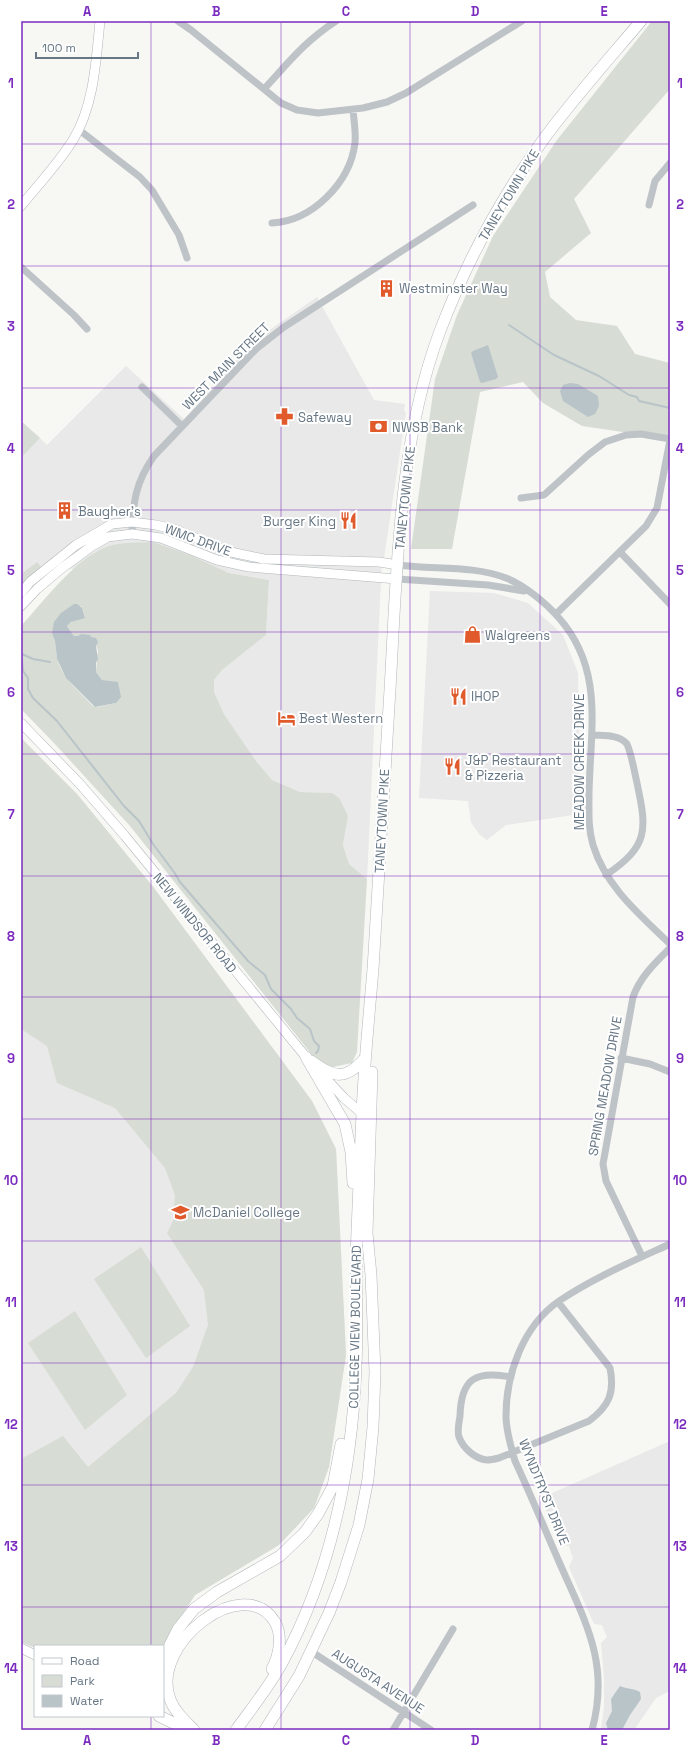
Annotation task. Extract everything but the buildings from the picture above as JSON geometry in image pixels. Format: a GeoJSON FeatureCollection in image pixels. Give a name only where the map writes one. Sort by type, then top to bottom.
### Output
{"type":"FeatureCollection","features":[{"type":"Feature","properties":{"kind":"highway","name":"TANEYTOWN PIKE"},"geometry":{"type":"LineString","coordinates":[[362,1114],[373,968],[403,497],[420,398],[439,335],[467,267],[504,199],[544,138],[641,21]]}},
{"type":"Feature","properties":{"kind":"highway","name":"TANEYTOWN PIKE"},"geometry":{"type":"LineString","coordinates":[[371,1121],[373,968]]}},
{"type":"Feature","properties":{"kind":"highway"},"geometry":{"type":"LineString","coordinates":[[306,1057],[323,1070],[341,1075],[352,1071],[366,1057]]}},
{"type":"Feature","properties":{"kind":"highway"},"geometry":{"type":"LineString","coordinates":[[306,1057],[339,1111],[349,1138],[356,1242]]}},
{"type":"Feature","properties":{"kind":"highway","name":"COLLEGE VIEW BOULEVARD"},"geometry":{"type":"LineString","coordinates":[[236,1730],[272,1679],[292,1643],[324,1564],[342,1494],[352,1417],[356,1370],[356,1242],[362,1114]]}},
{"type":"Feature","properties":{"kind":"highway","name":"COLLEGE VIEW BOULEVARD"},"geometry":{"type":"LineString","coordinates":[[265,1730],[280,1708],[312,1652],[329,1613],[348,1560],[364,1503],[371,1454],[375,1372],[371,1275],[367,1233],[371,1121]]}},
{"type":"Feature","properties":{"kind":"highway"},"geometry":{"type":"LineString","coordinates":[[164,1670],[178,1629],[194,1609],[217,1592],[273,1560],[290,1548],[312,1524],[329,1495],[337,1471],[346,1414],[357,1264]]}},
{"type":"Feature","properties":{"kind":"highway"},"geometry":{"type":"LineString","coordinates":[[194,1730],[179,1713],[169,1698],[167,1659],[194,1628],[205,1619],[224,1609],[237,1605],[251,1605],[264,1610],[272,1618],[278,1627],[280,1636],[277,1656],[266,1680],[246,1710],[236,1730]]}},
{"type":"Feature","properties":{"kind":"highway"},"geometry":{"type":"LineString","coordinates":[[269,1730],[280,1708]]}},
{"type":"Feature","properties":{"kind":"highway"},"geometry":{"type":"LineString","coordinates":[[161,1717],[188,1730]]}},
{"type":"Feature","properties":{"kind":"main road"},"geometry":{"type":"LineString","coordinates":[[21,206],[59,160],[78,129],[84,115],[92,86],[100,21]]}},
{"type":"Feature","properties":{"kind":"main road","name":"WMC DRIVE"},"geometry":{"type":"LineString","coordinates":[[21,593],[36,578],[76,544],[112,524],[132,522],[177,530],[226,551],[264,559],[379,562],[398,565]]}},
{"type":"Feature","properties":{"kind":"main road","name":"WMC DRIVE"},"geometry":{"type":"LineString","coordinates":[[21,606],[50,578],[92,546],[108,537],[132,534],[161,538],[217,560],[249,568],[397,579]]}},
{"type":"Feature","properties":{"kind":"main road","name":"NEW WINDSOR ROAD"},"geometry":{"type":"LineString","coordinates":[[21,723],[80,784],[125,836],[306,1057],[344,1098],[371,1121]]}},
{"type":"Feature","properties":{"kind":"main road"},"geometry":{"type":"LineString","coordinates":[[21,1648],[34,1654]]}},
{"type":"Feature","properties":{"kind":"street"},"geometry":{"type":"LineString","coordinates":[[178,21],[281,103],[307,113],[330,113],[352,110],[387,102],[406,93],[522,21]]}},
{"type":"Feature","properties":{"kind":"street"},"geometry":{"type":"LineString","coordinates":[[264,89],[302,47],[317,34],[336,21]]}},
{"type":"Feature","properties":{"kind":"street"},"geometry":{"type":"LineString","coordinates":[[272,223],[286,222],[303,214],[323,201],[338,185],[347,169],[354,148],[355,134],[352,110]]}},
{"type":"Feature","properties":{"kind":"street"},"geometry":{"type":"LineString","coordinates":[[78,129],[140,177],[149,186],[179,235],[188,258]]}},
{"type":"Feature","properties":{"kind":"street"},"geometry":{"type":"LineString","coordinates":[[649,205],[655,181],[670,163]]}},
{"type":"Feature","properties":{"kind":"street","name":"WEST MAIN STREET"},"geometry":{"type":"LineString","coordinates":[[132,534],[133,504],[145,470],[154,456],[271,336],[473,205]]}},
{"type":"Feature","properties":{"kind":"street"},"geometry":{"type":"LineString","coordinates":[[21,267],[74,315],[87,329]]}},
{"type":"Feature","properties":{"kind":"street"},"geometry":{"type":"LineString","coordinates":[[142,387],[182,426]]}},
{"type":"Feature","properties":{"kind":"street"},"geometry":{"type":"LineString","coordinates":[[521,498],[544,495],[588,455],[605,442],[626,435],[670,440],[657,508],[646,526],[556,614]]}},
{"type":"Feature","properties":{"kind":"street"},"geometry":{"type":"LineString","coordinates":[[621,552],[670,604]]}},
{"type":"Feature","properties":{"kind":"street","name":"MEADOW CREEK DRIVE"},"geometry":{"type":"LineString","coordinates":[[398,565],[486,572],[507,578],[534,595],[556,614],[574,638],[587,667],[592,690],[589,826],[596,854],[606,875],[622,897],[670,944]]}},
{"type":"Feature","properties":{"kind":"street","name":"MEADOW CREEK DRIVE"},"geometry":{"type":"LineString","coordinates":[[397,579],[488,584],[520,590],[534,595]]}},
{"type":"Feature","properties":{"kind":"street"},"geometry":{"type":"LineString","coordinates":[[592,735],[617,737],[627,744],[644,819],[642,834],[635,851],[625,862],[606,875]]}},
{"type":"Feature","properties":{"kind":"street","name":"SPRING MEADOW DRIVE"},"geometry":{"type":"LineString","coordinates":[[642,1256],[606,1181],[603,1164],[633,997],[637,986],[646,972],[670,948]]}},
{"type":"Feature","properties":{"kind":"street"},"geometry":{"type":"LineString","coordinates":[[621,1058],[650,1064],[670,1072]]}},
{"type":"Feature","properties":{"kind":"street","name":"WYNDTRYST DRIVE"},"geometry":{"type":"LineString","coordinates":[[592,1730],[598,1702],[598,1688],[597,1667],[591,1634],[538,1516],[513,1452],[506,1417],[508,1392],[511,1377],[523,1342],[539,1320],[558,1302],[601,1277],[642,1256],[670,1244]]}},
{"type":"Feature","properties":{"kind":"street"},"geometry":{"type":"LineString","coordinates":[[511,1377],[491,1373],[470,1381],[463,1390],[460,1402],[459,1436],[464,1446],[471,1453],[482,1459],[487,1460],[499,1458],[589,1420],[601,1412],[607,1403],[611,1393],[612,1380],[610,1368],[558,1302]]}},
{"type":"Feature","properties":{"kind":"street"},"geometry":{"type":"LineString","coordinates":[[393,1730],[453,1629]]}},
{"type":"Feature","properties":{"kind":"street","name":"AUGUSTA AVENUE"},"geometry":{"type":"LineString","coordinates":[[312,1652],[431,1730]]}},
{"type":"Feature","properties":{"kind":"shaded area"},"geometry":{"type":"Polygon","coordinates":[[[317,297],[374,400],[405,404],[404,411],[406,412],[384,558],[382,558],[367,879],[349,864],[343,845],[348,816],[332,793],[300,792],[272,780],[256,761],[224,714],[214,692],[214,680],[222,670],[266,635],[269,580],[229,573],[190,555],[153,542],[95,552],[74,569],[41,567],[37,562],[21,574],[21,458],[40,438],[47,445],[126,366],[184,419],[255,340],[317,297]]]}},
{"type":"Feature","properties":{"kind":"shaded area"},"geometry":{"type":"Polygon","coordinates":[[[430,591],[494,593],[528,603],[563,635],[578,673],[580,814],[506,825],[487,840],[479,834],[471,822],[468,801],[419,798],[430,591]]]}},
{"type":"Feature","properties":{"kind":"shaded area","name":"McDaniel College"},"geometry":{"type":"Polygon","coordinates":[[[21,738],[77,794],[154,888],[312,1101],[336,1149],[346,1355],[329,1467],[314,1508],[279,1545],[195,1595],[164,1645],[34,1645],[34,1648],[21,1642],[21,738]]]}},
{"type":"Feature","properties":{"kind":"shaded area"},"geometry":{"type":"Polygon","coordinates":[[[670,1441],[670,1691],[656,1698],[634,1730],[601,1730],[604,1707],[604,1677],[601,1643],[607,1637],[602,1625],[594,1624],[569,1567],[573,1558],[569,1546],[560,1545],[541,1498],[670,1441]]]}},
{"type":"Feature","properties":{"kind":"green space"},"geometry":{"type":"Polygon","coordinates":[[[652,21],[670,21],[670,89],[574,199],[591,233],[545,272],[550,297],[576,320],[617,326],[635,354],[670,363],[670,439],[582,426],[543,403],[523,382],[480,392],[452,549],[411,549],[435,379],[457,315],[493,236],[557,140],[652,21]]]}},
{"type":"Feature","properties":{"kind":"green space"},"geometry":{"type":"Polygon","coordinates":[[[21,421],[40,438],[21,458],[21,421]]]}},
{"type":"Feature","properties":{"kind":"green space"},"geometry":{"type":"Polygon","coordinates":[[[153,542],[190,555],[229,573],[269,580],[266,635],[222,670],[214,680],[214,692],[224,714],[256,761],[272,780],[300,792],[332,793],[339,798],[348,816],[343,845],[349,864],[367,879],[357,1052],[352,1063],[328,1068],[316,1060],[130,826],[21,709],[21,626],[63,579],[88,557],[101,549],[113,545],[153,542]],[[81,606],[52,633],[55,639],[59,665],[67,678],[93,706],[97,707],[116,703],[119,690],[118,682],[113,683],[102,680],[96,672],[98,650],[93,638],[81,634],[74,636],[67,626],[71,622],[85,617],[81,606]]]}},
{"type":"Feature","properties":{"kind":"green space"},"geometry":{"type":"Polygon","coordinates":[[[37,562],[41,567],[21,586],[21,574],[37,562]]]}},
{"type":"Feature","properties":{"kind":"green space","name":"McDaniel College"},"geometry":{"type":"Polygon","coordinates":[[[21,738],[77,794],[154,888],[312,1101],[336,1149],[346,1355],[329,1467],[314,1508],[279,1545],[195,1595],[164,1646],[34,1645],[34,1648],[21,1642],[21,1459],[63,1436],[88,1467],[176,1393],[193,1367],[208,1325],[204,1290],[167,1233],[173,1221],[175,1195],[165,1168],[115,1108],[57,1083],[47,1046],[21,1029],[21,738]]]}},
{"type":"Feature","properties":{"kind":"green space"},"geometry":{"type":"Polygon","coordinates":[[[141,1247],[190,1326],[146,1358],[94,1279],[141,1247]]]}},
{"type":"Feature","properties":{"kind":"green space"},"geometry":{"type":"Polygon","coordinates":[[[75,1311],[127,1395],[85,1430],[28,1343],[75,1311]]]}},
{"type":"Feature","properties":{"kind":"water"},"geometry":{"type":"Polygon","coordinates":[[[488,345],[498,377],[482,383],[480,382],[471,353],[488,345]]]}},
{"type":"Feature","properties":{"kind":"water"},"geometry":{"type":"Polygon","coordinates":[[[570,383],[578,384],[598,396],[599,406],[595,414],[588,417],[563,401],[560,391],[563,385],[570,383]]]}},
{"type":"Feature","properties":{"kind":"water"},"geometry":{"type":"Polygon","coordinates":[[[74,604],[77,604],[82,608],[85,618],[71,622],[67,626],[74,636],[81,634],[90,635],[91,637],[96,638],[98,642],[96,646],[98,659],[96,663],[96,672],[102,680],[118,682],[121,697],[116,703],[95,707],[66,678],[57,659],[55,641],[52,633],[54,622],[61,613],[74,604]]]}},
{"type":"Feature","properties":{"kind":"water"},"geometry":{"type":"Polygon","coordinates":[[[620,1686],[640,1692],[641,1699],[622,1730],[608,1730],[606,1723],[612,1711],[611,1699],[620,1686]]]}},
{"type":"Feature","properties":{"kind":"waterway"},"geometry":{"type":"LineString","coordinates":[[509,325],[554,355],[599,376],[629,395],[637,397],[639,401],[670,408]]}},
{"type":"Feature","properties":{"kind":"waterway"},"geometry":{"type":"LineString","coordinates":[[21,650],[23,671],[28,678],[28,689],[33,698],[57,721],[124,806],[139,821],[153,844],[180,882],[248,961],[265,975],[271,989],[291,1009],[297,1018],[310,1029],[314,1041],[319,1046],[316,1053]]}},
{"type":"Feature","properties":{"kind":"waterway"},"geometry":{"type":"LineString","coordinates":[[22,654],[33,659],[50,662]]}},
{"type":"Feature","properties":{"kind":"place","name":"Westminster Way"},"geometry":{"type":"Point","coordinates":[386,288]}},
{"type":"Feature","properties":{"kind":"place","name":"Safeway"},"geometry":{"type":"Point","coordinates":[285,417]}},
{"type":"Feature","properties":{"kind":"place","name":"NWSB Bank"},"geometry":{"type":"Point","coordinates":[379,427]}},
{"type":"Feature","properties":{"kind":"place","name":"Baugher's"},"geometry":{"type":"Point","coordinates":[65,511]}},
{"type":"Feature","properties":{"kind":"place","name":"Burger King"},"geometry":{"type":"Point","coordinates":[349,521]}},
{"type":"Feature","properties":{"kind":"place","name":"Walgreens"},"geometry":{"type":"Point","coordinates":[472,635]}},
{"type":"Feature","properties":{"kind":"place","name":"IHOP"},"geometry":{"type":"Point","coordinates":[458,696]}},
{"type":"Feature","properties":{"kind":"place","name":"Best Western"},"geometry":{"type":"Point","coordinates":[286,718]}},
{"type":"Feature","properties":{"kind":"place","name":"J&P Restaurant & Pizzeria"},"geometry":{"type":"Point","coordinates":[452,767]}},
{"type":"Feature","properties":{"kind":"place","name":"McDaniel College"},"geometry":{"type":"Point","coordinates":[180,1212]}}]}
